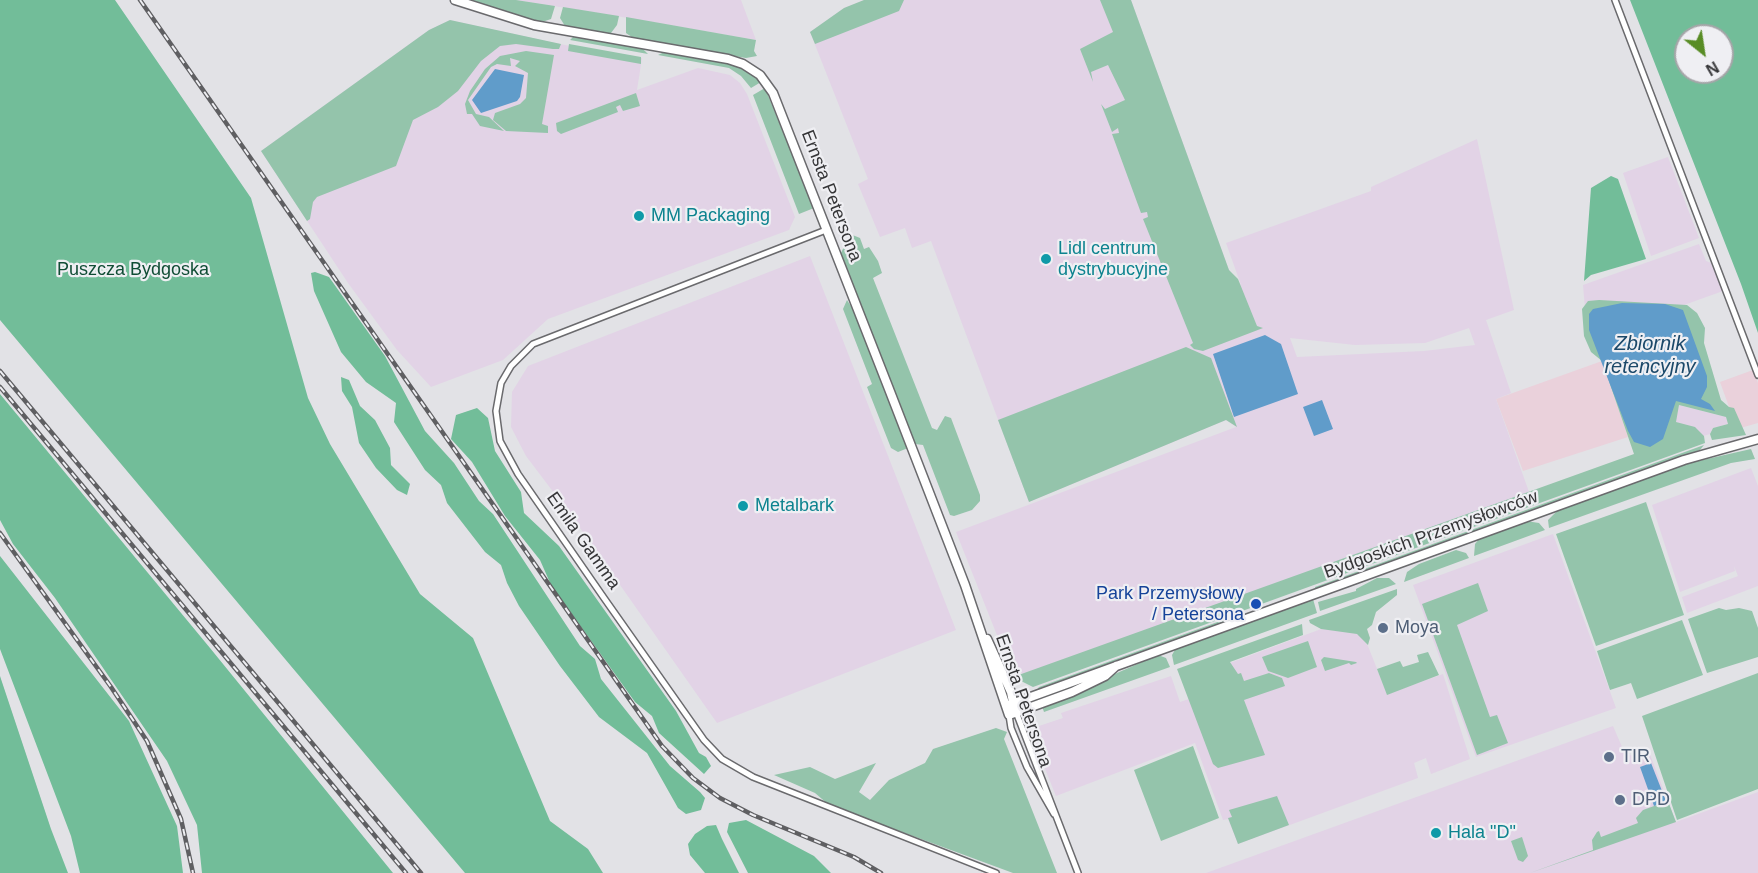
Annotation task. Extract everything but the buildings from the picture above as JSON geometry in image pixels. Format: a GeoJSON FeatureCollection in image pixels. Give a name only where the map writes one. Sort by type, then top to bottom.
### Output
{"type":"FeatureCollection","features":[{"type":"Feature","properties":{"kind":"street","name":"Ernsta Petersona"},"geometry":{"type":"LineString","coordinates":[[455,0],[534,25],[728,59],[753,69],[763,77],[773,93],[1011,709],[1051,799],[1055,816]]}},
{"type":"Feature","properties":{"kind":"street"},"geometry":{"type":"LineString","coordinates":[[1615,0],[1758,375]]}},
{"type":"Feature","properties":{"kind":"street","name":"Emila Gamma"},"geometry":{"type":"LineString","coordinates":[[826,230],[533,344],[511,366],[501,383],[496,411],[500,441],[518,474],[695,728],[722,759],[753,777],[996,873]]}},
{"type":"Feature","properties":{"kind":"street","name":"Bydgoskich Przemysłowców"},"geometry":{"type":"LineString","coordinates":[[1011,709],[1116,666],[1684,460],[1758,439]]}},
{"type":"Feature","properties":{"kind":"street","name":"Ernsta Petersona"},"geometry":{"type":"LineString","coordinates":[[1011,709],[1011,728],[1027,767],[1055,816],[1078,873]]}},
{"type":"Feature","properties":{"kind":"shaded area"},"geometry":{"type":"Polygon","coordinates":[[[516,0],[741,0],[756,40],[616,16],[516,0]]]}},
{"type":"Feature","properties":{"kind":"shaded area"},"geometry":{"type":"Polygon","coordinates":[[[864,0],[1131,0],[1229,270],[1241,285],[1226,243],[1371,191],[1371,187],[1477,139],[1514,310],[1486,320],[1511,393],[1496,399],[1529,492],[1026,675],[1010,668],[956,532],[1236,427],[1226,420],[1029,502],[931,241],[912,248],[905,228],[880,237],[858,184],[868,179],[810,32],[844,8],[864,0]],[[1469,328],[1425,343],[1355,345],[1290,338],[1297,357],[1424,351],[1475,345],[1469,328]]]}},
{"type":"Feature","properties":{"kind":"shaded area"},"geometry":{"type":"Polygon","coordinates":[[[450,20],[565,45],[642,58],[637,90],[698,68],[730,75],[740,83],[747,94],[795,217],[789,230],[548,319],[503,360],[431,387],[397,350],[348,283],[261,151],[429,30],[450,20]]]}},
{"type":"Feature","properties":{"kind":"shaded area"},"geometry":{"type":"Polygon","coordinates":[[[1668,157],[1699,238],[1651,256],[1623,173],[1668,157]]]}},
{"type":"Feature","properties":{"kind":"shaded area"},"geometry":{"type":"Polygon","coordinates":[[[1699,244],[1706,261],[1711,263],[1723,291],[1684,305],[1597,303],[1585,309],[1583,285],[1699,244]]]}},
{"type":"Feature","properties":{"kind":"shaded area"},"geometry":{"type":"Polygon","coordinates":[[[810,256],[956,630],[717,723],[573,518],[526,456],[511,427],[512,392],[528,366],[810,256]]]}},
{"type":"Feature","properties":{"kind":"shaded area"},"geometry":{"type":"Polygon","coordinates":[[[1602,361],[1628,437],[1523,471],[1496,399],[1602,361]]]}},
{"type":"Feature","properties":{"kind":"shaded area"},"geometry":{"type":"Polygon","coordinates":[[[1753,370],[1758,383],[1758,423],[1737,429],[1720,382],[1753,370]]]}},
{"type":"Feature","properties":{"kind":"shaded area"},"geometry":{"type":"Polygon","coordinates":[[[1679,405],[1726,417],[1728,424],[1713,428],[1710,434],[1703,436],[1675,422],[1679,405]]]}},
{"type":"Feature","properties":{"kind":"shaded area"},"geometry":{"type":"Polygon","coordinates":[[[1751,468],[1758,486],[1758,586],[1687,613],[1682,597],[1738,576],[1734,566],[1735,571],[1680,592],[1652,505],[1751,468]]]}},
{"type":"Feature","properties":{"kind":"shaded area"},"geometry":{"type":"Polygon","coordinates":[[[1553,534],[1616,708],[1476,757],[1413,585],[1553,534]]]}},
{"type":"Feature","properties":{"kind":"shaded area"},"geometry":{"type":"Polygon","coordinates":[[[1356,616],[1387,694],[1443,674],[1470,759],[1431,774],[1426,758],[1414,763],[1418,778],[1238,844],[1228,819],[1223,820],[1195,743],[1056,796],[1032,736],[1036,727],[1063,718],[1061,713],[1171,676],[1180,702],[1198,696],[1230,663],[1356,616]]]}},
{"type":"Feature","properties":{"kind":"shaded area"},"geometry":{"type":"Polygon","coordinates":[[[1613,726],[1626,756],[1649,752],[1676,822],[1758,792],[1758,873],[1206,873],[1613,726]]]}},
{"type":"Feature","properties":{"kind":"green space","name":"Puszcza Bydgoska"},"geometry":{"type":"Polygon","coordinates":[[[0,0],[115,0],[251,198],[308,398],[330,444],[420,594],[473,638],[550,821],[588,849],[603,873],[465,873],[0,320],[0,0]]]}},
{"type":"Feature","properties":{"kind":"green space"},"geometry":{"type":"Polygon","coordinates":[[[467,0],[516,0],[555,6],[551,19],[542,22],[504,13],[467,0]]]}},
{"type":"Feature","properties":{"kind":"green space"},"geometry":{"type":"Polygon","coordinates":[[[864,0],[904,0],[899,11],[815,44],[810,32],[844,8],[864,0]]]}},
{"type":"Feature","properties":{"kind":"green space"},"geometry":{"type":"Polygon","coordinates":[[[1100,0],[1131,0],[1229,270],[1238,279],[1257,326],[1263,328],[1203,351],[1194,349],[1190,345],[1193,343],[1143,219],[1148,217],[1147,212],[1141,213],[1112,134],[1119,133],[1118,128],[1112,132],[1101,104],[1105,109],[1125,100],[1108,65],[1091,72],[1093,82],[1080,49],[1113,32],[1100,0]]]}},
{"type":"Feature","properties":{"kind":"green space"},"geometry":{"type":"Polygon","coordinates":[[[1630,0],[1758,0],[1758,333],[1741,284],[1630,0]]]}},
{"type":"Feature","properties":{"kind":"green space"},"geometry":{"type":"Polygon","coordinates":[[[563,7],[619,16],[617,25],[611,33],[605,34],[565,26],[560,18],[563,7]]]}},
{"type":"Feature","properties":{"kind":"green space"},"geometry":{"type":"Polygon","coordinates":[[[626,17],[756,40],[754,51],[757,56],[746,58],[636,40],[626,33],[626,17]]]}},
{"type":"Feature","properties":{"kind":"green space"},"geometry":{"type":"Polygon","coordinates":[[[450,20],[561,44],[559,49],[516,44],[500,46],[481,61],[458,91],[438,107],[413,120],[396,166],[317,197],[313,202],[310,219],[307,221],[261,151],[429,30],[450,20]]]}},
{"type":"Feature","properties":{"kind":"green space"},"geometry":{"type":"Polygon","coordinates":[[[573,37],[642,48],[648,54],[570,40],[573,37]]]}},
{"type":"Feature","properties":{"kind":"green space"},"geometry":{"type":"Polygon","coordinates":[[[569,44],[641,57],[641,64],[568,51],[569,44]]]}},
{"type":"Feature","properties":{"kind":"green space"},"geometry":{"type":"Polygon","coordinates":[[[526,51],[554,55],[542,124],[548,126],[548,133],[506,131],[493,120],[495,113],[520,104],[526,98],[528,73],[515,66],[520,61],[510,58],[511,66],[497,64],[491,67],[468,100],[476,114],[489,117],[504,131],[480,126],[472,114],[467,114],[465,104],[470,91],[485,69],[500,56],[526,51]]]}},
{"type":"Feature","properties":{"kind":"green space"},"geometry":{"type":"Polygon","coordinates":[[[664,52],[734,65],[748,71],[761,82],[751,88],[741,76],[729,68],[658,55],[664,52]]]}},
{"type":"Feature","properties":{"kind":"green space"},"geometry":{"type":"Polygon","coordinates":[[[765,88],[814,208],[799,214],[753,95],[765,88]]]}},
{"type":"Feature","properties":{"kind":"green space"},"geometry":{"type":"Polygon","coordinates":[[[636,93],[640,106],[623,111],[620,105],[616,107],[618,112],[561,134],[557,131],[556,123],[636,93]]]}},
{"type":"Feature","properties":{"kind":"green space"},"geometry":{"type":"Polygon","coordinates":[[[1611,176],[1618,179],[1646,259],[1591,275],[1584,281],[1591,188],[1611,176]]]}},
{"type":"Feature","properties":{"kind":"green space"},"geometry":{"type":"Polygon","coordinates":[[[850,234],[860,238],[864,249],[869,247],[878,261],[882,273],[873,278],[932,428],[937,430],[945,416],[951,418],[980,495],[980,501],[972,510],[954,516],[950,515],[923,445],[915,444],[841,253],[850,234]]]}},
{"type":"Feature","properties":{"kind":"green space"},"geometry":{"type":"Polygon","coordinates":[[[315,272],[329,277],[385,356],[425,431],[454,463],[479,501],[493,514],[580,646],[595,659],[601,679],[670,766],[705,798],[701,810],[686,814],[678,808],[647,753],[599,717],[560,666],[519,606],[501,565],[485,552],[447,503],[441,485],[425,470],[394,422],[396,403],[366,382],[341,352],[314,291],[311,273],[315,272]]]}},
{"type":"Feature","properties":{"kind":"green space"},"geometry":{"type":"Polygon","coordinates":[[[847,300],[856,314],[908,448],[898,452],[891,448],[867,387],[872,384],[843,309],[847,300]]]}},
{"type":"Feature","properties":{"kind":"green space"},"geometry":{"type":"Polygon","coordinates":[[[1588,301],[1687,305],[1697,313],[1705,328],[1704,343],[1721,400],[1734,408],[1746,435],[1712,440],[1710,434],[1713,428],[1728,424],[1726,417],[1679,405],[1676,422],[1695,427],[1704,436],[1705,443],[1033,687],[1013,677],[1634,454],[1602,361],[1591,352],[1584,336],[1582,309],[1588,301]]]}},
{"type":"Feature","properties":{"kind":"green space"},"geometry":{"type":"Polygon","coordinates":[[[1186,347],[1211,358],[1237,427],[1226,420],[1029,502],[998,420],[1186,347]]]}},
{"type":"Feature","properties":{"kind":"green space"},"geometry":{"type":"Polygon","coordinates":[[[341,377],[349,380],[360,406],[375,420],[390,448],[391,465],[410,484],[407,495],[397,490],[376,468],[359,443],[352,407],[342,391],[341,377]]]}},
{"type":"Feature","properties":{"kind":"green space"},"geometry":{"type":"Polygon","coordinates":[[[0,394],[393,873],[202,873],[197,825],[167,761],[55,598],[13,544],[0,520],[0,394]]]}},
{"type":"Feature","properties":{"kind":"green space"},"geometry":{"type":"Polygon","coordinates":[[[477,408],[488,418],[495,451],[521,492],[524,513],[559,546],[676,711],[699,753],[706,757],[711,766],[704,774],[659,733],[652,716],[635,702],[551,585],[540,560],[505,516],[472,462],[451,439],[456,415],[477,408]]]}},
{"type":"Feature","properties":{"kind":"green space"},"geometry":{"type":"Polygon","coordinates":[[[1704,445],[1700,450],[1315,590],[1315,587],[1704,445]]]}},
{"type":"Feature","properties":{"kind":"green space"},"geometry":{"type":"Polygon","coordinates":[[[1751,449],[1755,459],[1731,463],[1549,528],[1548,520],[1558,510],[1685,464],[1751,449]]]}},
{"type":"Feature","properties":{"kind":"green space"},"geometry":{"type":"Polygon","coordinates":[[[1646,502],[1684,615],[1596,646],[1556,534],[1646,502]]]}},
{"type":"Feature","properties":{"kind":"green space"},"geometry":{"type":"Polygon","coordinates":[[[1526,521],[1539,523],[1545,530],[1474,556],[1475,544],[1479,539],[1526,521]]]}},
{"type":"Feature","properties":{"kind":"green space"},"geometry":{"type":"Polygon","coordinates":[[[1456,550],[1466,553],[1469,558],[1404,582],[1407,572],[1419,564],[1456,550]]]}},
{"type":"Feature","properties":{"kind":"green space"},"geometry":{"type":"Polygon","coordinates":[[[0,556],[129,721],[177,826],[183,873],[80,873],[71,836],[0,649],[0,556]]]}},
{"type":"Feature","properties":{"kind":"green space"},"geometry":{"type":"Polygon","coordinates":[[[1377,578],[1389,578],[1396,584],[1320,611],[1318,602],[1356,591],[1377,578]]]}},
{"type":"Feature","properties":{"kind":"green space"},"geometry":{"type":"Polygon","coordinates":[[[1478,583],[1488,611],[1457,625],[1490,717],[1497,715],[1508,743],[1477,755],[1422,604],[1478,583]]]}},
{"type":"Feature","properties":{"kind":"green space"},"geometry":{"type":"Polygon","coordinates":[[[1397,589],[1397,595],[1376,612],[1372,625],[1367,629],[1370,638],[1368,645],[1357,634],[1321,629],[1310,623],[1309,620],[1397,589]]]}},
{"type":"Feature","properties":{"kind":"green space"},"geometry":{"type":"Polygon","coordinates":[[[1313,599],[1317,613],[1174,665],[1172,655],[1176,648],[1313,599]]]}},
{"type":"Feature","properties":{"kind":"green space"},"geometry":{"type":"Polygon","coordinates":[[[1719,608],[1726,610],[1739,608],[1752,611],[1758,628],[1758,657],[1707,673],[1688,619],[1719,608]]]}},
{"type":"Feature","properties":{"kind":"green space"},"geometry":{"type":"Polygon","coordinates":[[[1245,612],[1230,621],[1036,691],[1039,687],[1245,612]]]}},
{"type":"Feature","properties":{"kind":"green space"},"geometry":{"type":"Polygon","coordinates":[[[1682,620],[1703,675],[1637,699],[1631,683],[1610,690],[1597,651],[1682,620]]]}},
{"type":"Feature","properties":{"kind":"green space"},"geometry":{"type":"Polygon","coordinates":[[[1302,624],[1303,635],[1230,662],[1238,674],[1241,673],[1244,681],[1269,673],[1282,678],[1285,686],[1244,700],[1265,755],[1218,768],[1213,764],[1177,669],[1302,624]]]}},
{"type":"Feature","properties":{"kind":"green space"},"geometry":{"type":"Polygon","coordinates":[[[1308,641],[1317,667],[1288,678],[1268,671],[1262,657],[1308,641]]]}},
{"type":"Feature","properties":{"kind":"green space"},"geometry":{"type":"Polygon","coordinates":[[[1428,652],[1439,675],[1387,695],[1377,669],[1400,661],[1403,667],[1419,662],[1417,655],[1428,652]]]}},
{"type":"Feature","properties":{"kind":"green space"},"geometry":{"type":"Polygon","coordinates":[[[1158,655],[1166,658],[1170,667],[1044,712],[1042,706],[1158,655]]]}},
{"type":"Feature","properties":{"kind":"green space"},"geometry":{"type":"Polygon","coordinates":[[[1324,657],[1357,663],[1351,665],[1349,663],[1325,671],[1321,660],[1324,657]]]}},
{"type":"Feature","properties":{"kind":"green space"},"geometry":{"type":"Polygon","coordinates":[[[1758,673],[1758,789],[1677,820],[1642,716],[1758,673]]]}},
{"type":"Feature","properties":{"kind":"green space"},"geometry":{"type":"Polygon","coordinates":[[[0,676],[51,829],[68,873],[0,873],[0,676]]]}},
{"type":"Feature","properties":{"kind":"green space"},"geometry":{"type":"Polygon","coordinates":[[[996,728],[1007,732],[1004,739],[1057,873],[1013,873],[829,805],[815,793],[774,775],[810,767],[835,779],[876,763],[859,792],[870,800],[889,780],[925,763],[933,749],[996,728]]]}},
{"type":"Feature","properties":{"kind":"green space"},"geometry":{"type":"Polygon","coordinates":[[[1193,746],[1219,818],[1161,841],[1134,770],[1193,746]]]}},
{"type":"Feature","properties":{"kind":"green space"},"geometry":{"type":"Polygon","coordinates":[[[1277,796],[1289,825],[1238,844],[1228,818],[1232,817],[1229,810],[1277,796]]]}},
{"type":"Feature","properties":{"kind":"green space"},"geometry":{"type":"Polygon","coordinates":[[[1668,801],[1676,822],[1530,873],[1593,850],[1592,840],[1597,832],[1599,831],[1601,837],[1638,823],[1636,818],[1643,810],[1668,801]]]}},
{"type":"Feature","properties":{"kind":"green space"},"geometry":{"type":"Polygon","coordinates":[[[746,820],[814,856],[831,873],[748,873],[727,832],[729,823],[746,820]]]}},
{"type":"Feature","properties":{"kind":"green space"},"geometry":{"type":"Polygon","coordinates":[[[716,825],[739,873],[705,873],[690,855],[688,844],[695,834],[707,826],[716,825]]]}},
{"type":"Feature","properties":{"kind":"green space"},"geometry":{"type":"Polygon","coordinates":[[[1522,837],[1528,856],[1523,862],[1518,860],[1511,841],[1522,837]]]}},
{"type":"Feature","properties":{"kind":"water"},"geometry":{"type":"Polygon","coordinates":[[[495,69],[524,75],[520,97],[517,101],[481,113],[472,100],[495,69]]]}},
{"type":"Feature","properties":{"kind":"water","name":"Zbiornik retencyjny"},"geometry":{"type":"Polygon","coordinates":[[[1622,303],[1665,304],[1683,310],[1707,376],[1707,387],[1701,399],[1710,404],[1715,411],[1676,401],[1663,439],[1650,447],[1634,442],[1628,431],[1589,330],[1589,314],[1593,309],[1622,303]]]}},
{"type":"Feature","properties":{"kind":"water"},"geometry":{"type":"Polygon","coordinates":[[[1265,335],[1281,344],[1298,394],[1234,417],[1213,354],[1265,335]]]}},
{"type":"Feature","properties":{"kind":"water"},"geometry":{"type":"Polygon","coordinates":[[[1322,400],[1333,429],[1314,436],[1303,407],[1322,400]]]}},
{"type":"Feature","properties":{"kind":"water"},"geometry":{"type":"Polygon","coordinates":[[[1651,763],[1666,801],[1654,806],[1640,767],[1651,763]]]}},
{"type":"Feature","properties":{"kind":"railway"},"geometry":{"type":"LineString","coordinates":[[140,0],[662,746],[693,778],[720,798],[753,815],[854,857],[881,873]]}},
{"type":"Feature","properties":{"kind":"railway"},"geometry":{"type":"LineString","coordinates":[[0,371],[421,873]]}},
{"type":"Feature","properties":{"kind":"railway"},"geometry":{"type":"LineString","coordinates":[[0,387],[406,873]]}},
{"type":"Feature","properties":{"kind":"railway"},"geometry":{"type":"LineString","coordinates":[[0,533],[147,741],[181,819],[193,873]]}},
{"type":"Feature","properties":{"kind":"place","name":"MM Packaging"},"geometry":{"type":"Point","coordinates":[639,216]}},
{"type":"Feature","properties":{"kind":"place","name":"Lidl centrum dystrybucyjne"},"geometry":{"type":"Point","coordinates":[1046,259]}},
{"type":"Feature","properties":{"kind":"place","name":"Metalbark"},"geometry":{"type":"Point","coordinates":[743,506]}},
{"type":"Feature","properties":{"kind":"place","name":"Park Przemysłowy / Petersona"},"geometry":{"type":"Point","coordinates":[1256,604]}},
{"type":"Feature","properties":{"kind":"place","name":"Moya"},"geometry":{"type":"Point","coordinates":[1383,628]}},
{"type":"Feature","properties":{"kind":"place","name":"TIR"},"geometry":{"type":"Point","coordinates":[1609,757]}},
{"type":"Feature","properties":{"kind":"place","name":"DPD"},"geometry":{"type":"Point","coordinates":[1620,800]}},
{"type":"Feature","properties":{"kind":"place","name":"Hala \"D\""},"geometry":{"type":"Point","coordinates":[1436,833]}}]}
